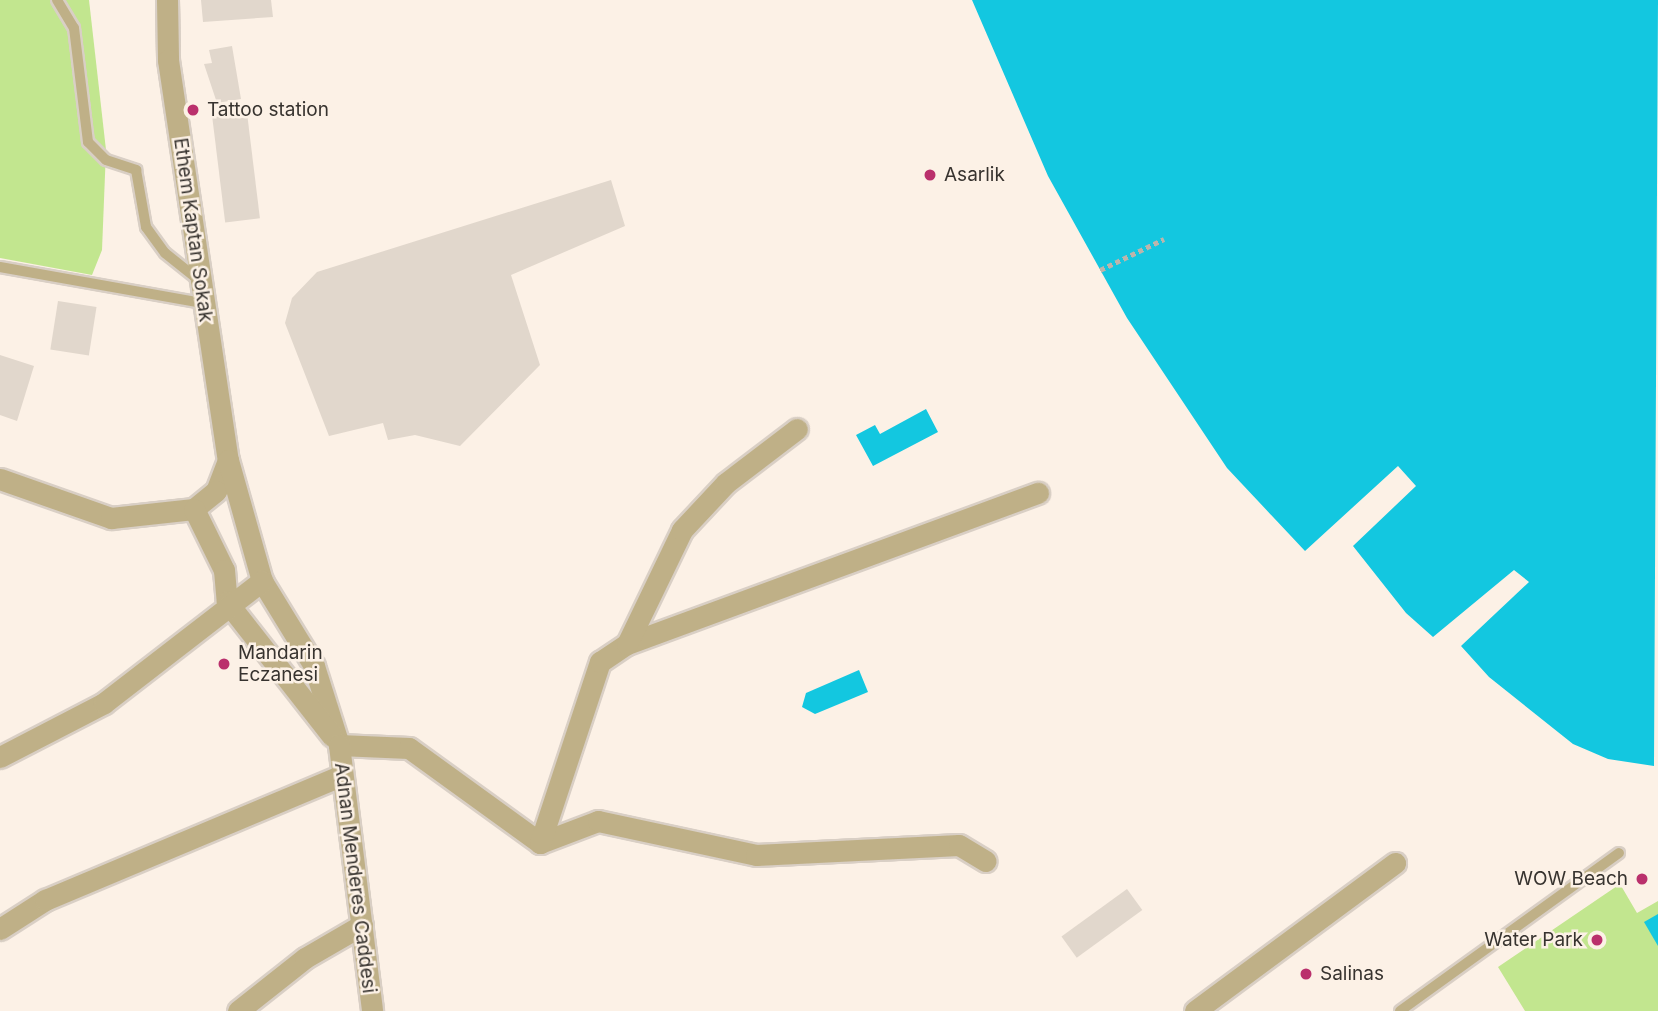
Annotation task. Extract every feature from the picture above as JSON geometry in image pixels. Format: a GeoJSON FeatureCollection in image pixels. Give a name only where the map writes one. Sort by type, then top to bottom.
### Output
{"type":"FeatureCollection","features":[{"type":"Feature","properties":{"kind":"street","name":"Ethem Kaptan Sokak"},"geometry":{"type":"LineString","coordinates":[[167,0],[168,60],[228,460],[262,581],[314,666],[339,745]]}},
{"type":"Feature","properties":{"kind":"street"},"geometry":{"type":"LineString","coordinates":[[628,644],[682,530],[726,483],[797,429]]}},
{"type":"Feature","properties":{"kind":"street"},"geometry":{"type":"LineString","coordinates":[[0,478],[111,518],[194,509],[216,492],[228,460]]}},
{"type":"Feature","properties":{"kind":"street"},"geometry":{"type":"LineString","coordinates":[[540,842],[600,662],[628,644],[1038,493]]}},
{"type":"Feature","properties":{"kind":"street"},"geometry":{"type":"LineString","coordinates":[[194,509],[224,570],[228,602],[339,745],[409,748],[540,842]]}},
{"type":"Feature","properties":{"kind":"street"},"geometry":{"type":"LineString","coordinates":[[0,757],[104,703],[228,602],[262,581]]}},
{"type":"Feature","properties":{"kind":"street","name":"Adnan Menderes Caddesi"},"geometry":{"type":"LineString","coordinates":[[339,745],[338,777],[362,925],[372,1011]]}},
{"type":"Feature","properties":{"kind":"street"},"geometry":{"type":"LineString","coordinates":[[0,929],[45,900],[338,777]]}},
{"type":"Feature","properties":{"kind":"street"},"geometry":{"type":"LineString","coordinates":[[540,842],[598,821],[756,855],[959,845],[986,861]]}},
{"type":"Feature","properties":{"kind":"street"},"geometry":{"type":"LineString","coordinates":[[1195,1011],[1395,863]]}},
{"type":"Feature","properties":{"kind":"street"},"geometry":{"type":"LineString","coordinates":[[238,1011],[305,958],[362,925]]}},
{"type":"Feature","properties":{"kind":"lane"},"geometry":{"type":"LineString","coordinates":[[57,0],[74,28],[88,142],[106,160],[135,170],[146,227],[164,253],[201,281]]}},
{"type":"Feature","properties":{"kind":"lane"},"geometry":{"type":"LineString","coordinates":[[0,267],[203,303]]}},
{"type":"Feature","properties":{"kind":"lane"},"geometry":{"type":"LineString","coordinates":[[1400,1011],[1619,853]]}},
{"type":"Feature","properties":{"kind":"path"},"geometry":{"type":"LineString","coordinates":[[1100,270],[1164,239]]}},
{"type":"Feature","properties":{"kind":"green space"},"geometry":{"type":"Polygon","coordinates":[[[0,0],[89,0],[106,150],[102,250],[92,275],[0,258],[0,0]]]}},
{"type":"Feature","properties":{"kind":"green space","name":"Water Park"},"geometry":{"type":"Polygon","coordinates":[[[1620,884],[1637,913],[1658,901],[1658,1011],[1525,1011],[1498,967],[1620,884]]]}},
{"type":"Feature","properties":{"kind":"water"},"geometry":{"type":"Polygon","coordinates":[[[972,0],[1658,0],[1654,766],[1608,759],[1573,744],[1489,677],[1461,646],[1529,582],[1514,570],[1433,637],[1406,613],[1353,546],[1416,486],[1398,466],[1305,551],[1227,468],[1127,318],[1048,176],[972,0]]]}},
{"type":"Feature","properties":{"kind":"water"},"geometry":{"type":"Polygon","coordinates":[[[926,409],[938,432],[873,466],[856,435],[875,425],[880,434],[926,409]]]}},
{"type":"Feature","properties":{"kind":"water"},"geometry":{"type":"Polygon","coordinates":[[[859,670],[868,692],[815,714],[802,707],[806,693],[859,670]]]}},
{"type":"Feature","properties":{"kind":"water"},"geometry":{"type":"Polygon","coordinates":[[[1658,914],[1658,946],[1644,922],[1658,914]]]}},
{"type":"Feature","properties":{"kind":"building"},"geometry":{"type":"Polygon","coordinates":[[[201,0],[271,0],[273,17],[203,22],[201,0]]]}},
{"type":"Feature","properties":{"kind":"building"},"geometry":{"type":"Polygon","coordinates":[[[232,46],[241,99],[217,103],[204,64],[212,63],[209,50],[232,46]]]}},
{"type":"Feature","properties":{"kind":"building"},"geometry":{"type":"Polygon","coordinates":[[[247,113],[260,218],[225,222],[212,117],[247,113]]]}},
{"type":"Feature","properties":{"kind":"building"},"geometry":{"type":"Polygon","coordinates":[[[611,180],[625,226],[511,275],[540,365],[460,446],[415,435],[388,440],[383,423],[329,436],[285,323],[292,298],[317,272],[611,180]]]}},
{"type":"Feature","properties":{"kind":"building"},"geometry":{"type":"Polygon","coordinates":[[[58,301],[97,307],[89,355],[50,349],[58,301]]]}},
{"type":"Feature","properties":{"kind":"building"},"geometry":{"type":"Polygon","coordinates":[[[0,355],[34,366],[17,421],[0,415],[0,355]]]}},
{"type":"Feature","properties":{"kind":"building"},"geometry":{"type":"Polygon","coordinates":[[[1127,889],[1142,910],[1077,958],[1061,937],[1127,889]]]}},
{"type":"Feature","properties":{"kind":"place","name":"Tattoo station"},"geometry":{"type":"Point","coordinates":[193,110]}},
{"type":"Feature","properties":{"kind":"place","name":"Asarlik"},"geometry":{"type":"Point","coordinates":[930,175]}},
{"type":"Feature","properties":{"kind":"place","name":"Mandarin Eczanesi"},"geometry":{"type":"Point","coordinates":[224,664]}},
{"type":"Feature","properties":{"kind":"place","name":"WOW Beach"},"geometry":{"type":"Point","coordinates":[1642,879]}},
{"type":"Feature","properties":{"kind":"place","name":"Water Park"},"geometry":{"type":"Point","coordinates":[1597,940]}},
{"type":"Feature","properties":{"kind":"place","name":"Salinas"},"geometry":{"type":"Point","coordinates":[1306,974]}}]}
